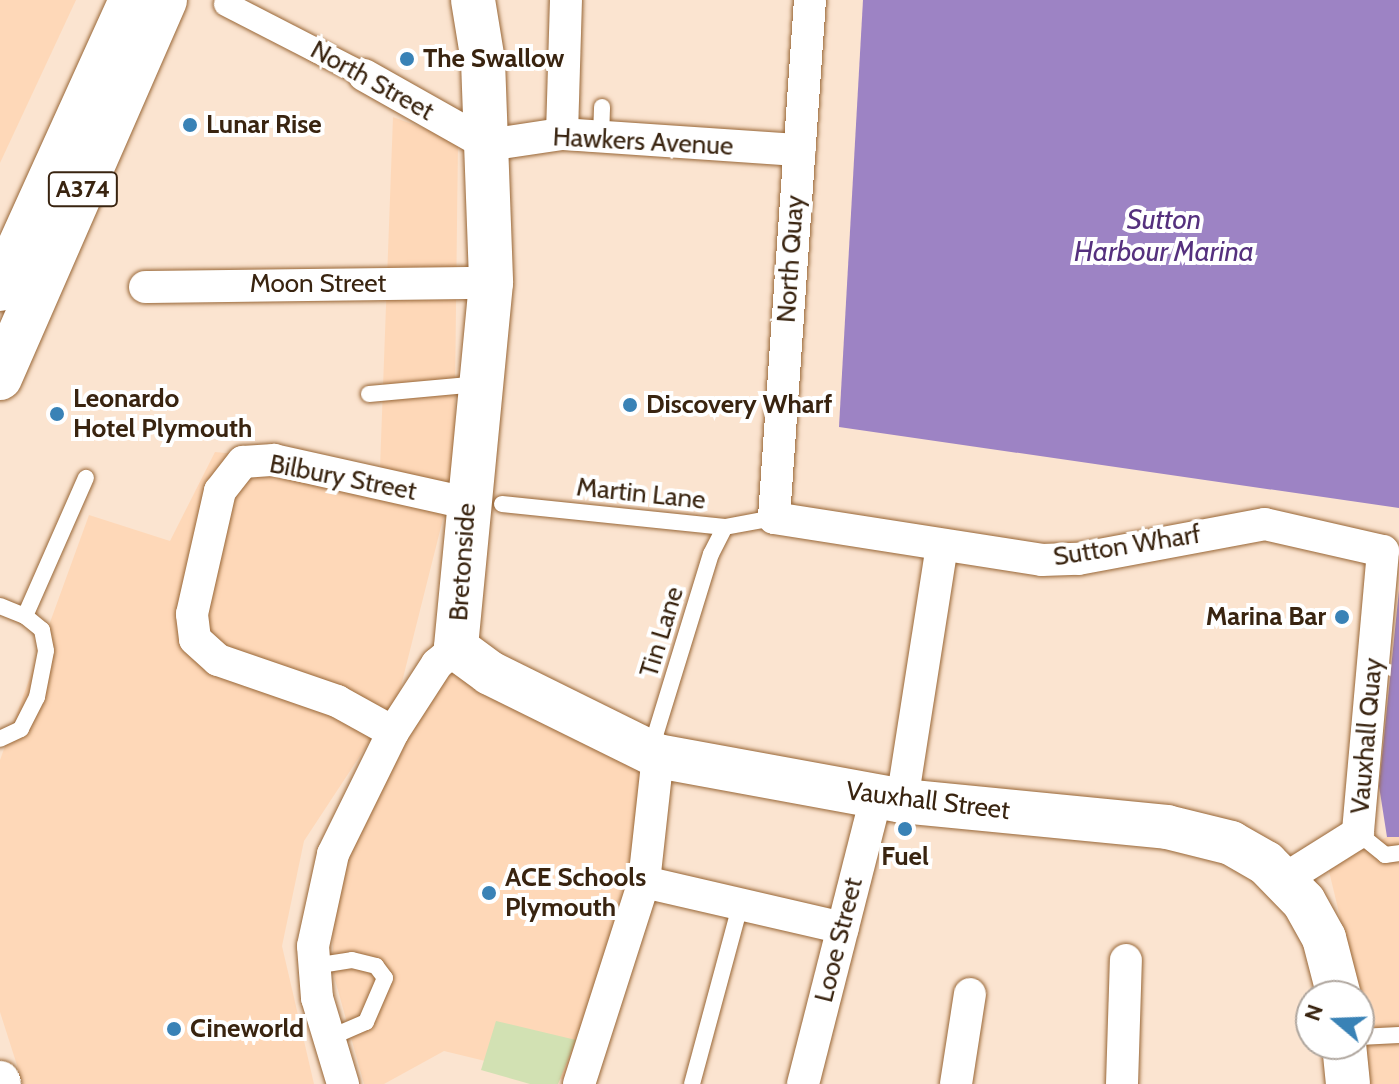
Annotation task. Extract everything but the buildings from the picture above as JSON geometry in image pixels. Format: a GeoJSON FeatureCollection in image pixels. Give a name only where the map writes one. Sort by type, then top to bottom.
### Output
{"type":"FeatureCollection","features":[{"type":"Feature","properties":{"kind":"main road","name":"A374"},"geometry":{"type":"LineString","coordinates":[[0,289],[131,0]]}},
{"type":"Feature","properties":{"kind":"main road","name":"A374"},"geometry":{"type":"LineString","coordinates":[[0,378],[165,0]]}},
{"type":"Feature","properties":{"kind":"main road","name":"Bretonside"},"geometry":{"type":"LineString","coordinates":[[456,648],[484,503],[484,383],[491,283],[488,145],[473,0]]}},
{"type":"Feature","properties":{"kind":"main road","name":"Vauxhall Street"},"geometry":{"type":"LineString","coordinates":[[456,648],[490,673],[654,754],[889,799],[1204,833],[1254,856],[1304,902],[1324,938],[1335,980]]}},
{"type":"Feature","properties":{"kind":"main road"},"geometry":{"type":"LineString","coordinates":[[1346,1060],[1348,1084]]}},
{"type":"Feature","properties":{"kind":"street"},"geometry":{"type":"LineString","coordinates":[[562,134],[566,0]]}},
{"type":"Feature","properties":{"kind":"street","name":"North Quay"},"geometry":{"type":"LineString","coordinates":[[774,518],[810,0]]}},
{"type":"Feature","properties":{"kind":"street","name":"North Street"},"geometry":{"type":"LineString","coordinates":[[228,2],[488,145]]}},
{"type":"Feature","properties":{"kind":"street","name":"Hawkers Avenue"},"geometry":{"type":"LineString","coordinates":[[488,145],[562,134],[602,122],[799,150]]}},
{"type":"Feature","properties":{"kind":"street","name":"Moon Street"},"geometry":{"type":"LineString","coordinates":[[145,287],[491,283]]}},
{"type":"Feature","properties":{"kind":"street","name":"Bilbury Street"},"geometry":{"type":"LineString","coordinates":[[393,732],[337,701],[208,665],[195,639],[192,614],[200,547],[220,491],[243,462],[274,460],[484,503]]}},
{"type":"Feature","properties":{"kind":"street","name":"Sutton Wharf"},"geometry":{"type":"LineString","coordinates":[[774,518],[1042,560],[1078,559],[1265,524],[1383,551]]}},
{"type":"Feature","properties":{"kind":"street","name":"Looe Street"},"geometry":{"type":"LineString","coordinates":[[803,1084],[843,928],[889,799],[942,545]]}},
{"type":"Feature","properties":{"kind":"street","name":"Vauxhall Quay"},"geometry":{"type":"LineString","coordinates":[[1283,880],[1358,833],[1383,551]]}},
{"type":"Feature","properties":{"kind":"street","name":"Bretonside"},"geometry":{"type":"LineString","coordinates":[[343,1084],[317,998],[314,966],[316,932],[333,854],[393,732],[437,664],[456,648]]}},
{"type":"Feature","properties":{"kind":"street"},"geometry":{"type":"LineString","coordinates":[[579,1084],[644,882],[654,754]]}},
{"type":"Feature","properties":{"kind":"street"},"geometry":{"type":"LineString","coordinates":[[644,882],[843,928]]}},
{"type":"Feature","properties":{"kind":"street"},"geometry":{"type":"LineString","coordinates":[[1122,1084],[1126,960]]}},
{"type":"Feature","properties":{"kind":"street"},"geometry":{"type":"LineString","coordinates":[[956,1084],[970,994]]}},
{"type":"Feature","properties":{"kind":"lane"},"geometry":{"type":"LineString","coordinates":[[369,394],[484,383]]}},
{"type":"Feature","properties":{"kind":"lane"},"geometry":{"type":"LineString","coordinates":[[25,616],[86,478]]}},
{"type":"Feature","properties":{"kind":"lane","name":"Martin Lane"},"geometry":{"type":"LineString","coordinates":[[484,503],[725,527],[774,518]]}},
{"type":"Feature","properties":{"kind":"lane","name":"Tin Lane"},"geometry":{"type":"LineString","coordinates":[[654,754],[711,554],[725,527]]}},
{"type":"Feature","properties":{"kind":"lane"},"geometry":{"type":"LineString","coordinates":[[0,606],[25,616],[42,630],[46,651],[37,697],[21,729],[0,739]]}},
{"type":"Feature","properties":{"kind":"lane"},"geometry":{"type":"LineString","coordinates":[[1358,833],[1385,855],[1399,853]]}},
{"type":"Feature","properties":{"kind":"lane"},"geometry":{"type":"LineString","coordinates":[[692,1084],[740,906]]}},
{"type":"Feature","properties":{"kind":"lane"},"geometry":{"type":"LineString","coordinates":[[314,966],[352,960],[376,966],[385,978],[366,1022],[329,1038]]}},
{"type":"Feature","properties":{"kind":"lane"},"geometry":{"type":"LineString","coordinates":[[1375,1036],[1399,1035]]}},
{"type":"Feature","properties":{"kind":"shaded area"},"geometry":{"type":"Polygon","coordinates":[[[0,0],[76,0],[0,163],[0,0]]]}},
{"type":"Feature","properties":{"kind":"shaded area"},"geometry":{"type":"Polygon","coordinates":[[[393,117],[458,141],[454,475],[398,698],[304,841],[282,946],[314,1084],[23,1084],[0,1012],[0,760],[89,515],[170,541],[215,452],[380,468],[393,117]]]}},
{"type":"Feature","properties":{"kind":"shaded area"},"geometry":{"type":"Polygon","coordinates":[[[467,630],[487,655],[642,743],[672,782],[654,874],[580,1084],[444,1051],[384,1084],[364,1084],[334,976],[332,924],[351,838],[467,630]]]}},
{"type":"Feature","properties":{"kind":"shaded area"},"geometry":{"type":"Polygon","coordinates":[[[1387,837],[1399,837],[1399,1084],[1362,1084],[1361,1060],[1375,1060],[1375,980],[1355,980],[1328,867],[1387,837]]]}},
{"type":"Feature","properties":{"kind":"green space"},"geometry":{"type":"Polygon","coordinates":[[[496,1021],[576,1040],[558,1084],[530,1084],[481,1070],[496,1021]]]}},
{"type":"Feature","properties":{"kind":"water","name":"Sutton Harbour Marina"},"geometry":{"type":"Polygon","coordinates":[[[863,0],[1399,0],[1399,508],[839,427],[863,0]]]}},
{"type":"Feature","properties":{"kind":"water"},"geometry":{"type":"Polygon","coordinates":[[[1399,590],[1399,837],[1387,837],[1379,786],[1399,590]]]}},
{"type":"Feature","properties":{"kind":"place","name":"The Swallow"},"geometry":{"type":"Point","coordinates":[407,59]}},
{"type":"Feature","properties":{"kind":"place","name":"Lunar Rise"},"geometry":{"type":"Point","coordinates":[190,125]}},
{"type":"Feature","properties":{"kind":"place","name":"Discovery Wharf"},"geometry":{"type":"Point","coordinates":[630,405]}},
{"type":"Feature","properties":{"kind":"place","name":"Leonardo Hotel Plymouth"},"geometry":{"type":"Point","coordinates":[57,414]}},
{"type":"Feature","properties":{"kind":"place","name":"Marina Bar"},"geometry":{"type":"Point","coordinates":[1342,617]}},
{"type":"Feature","properties":{"kind":"place","name":"Fuel"},"geometry":{"type":"Point","coordinates":[905,829]}},
{"type":"Feature","properties":{"kind":"place","name":"ACE Schools Plymouth"},"geometry":{"type":"Point","coordinates":[489,893]}},
{"type":"Feature","properties":{"kind":"place","name":"Cineworld"},"geometry":{"type":"Point","coordinates":[174,1029]}}]}
